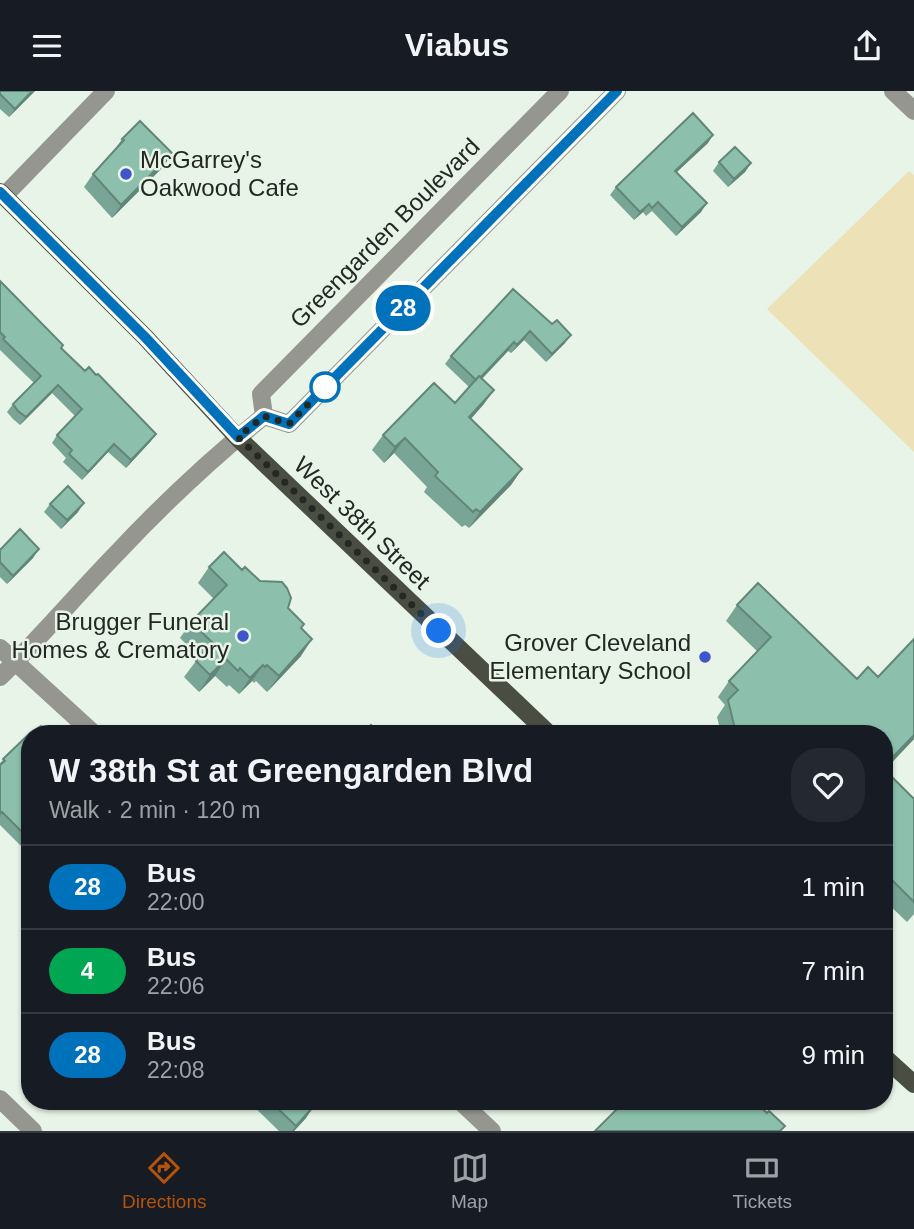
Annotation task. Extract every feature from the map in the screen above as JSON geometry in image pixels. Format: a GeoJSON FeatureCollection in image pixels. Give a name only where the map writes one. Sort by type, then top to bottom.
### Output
{"type":"FeatureCollection","features":[{"type":"Feature","properties":{"kind":"main road","name":"West 38th Street"},"geometry":{"type":"LineString","coordinates":[[2,194],[145,337],[238,437],[540,725]]}},
{"type":"Feature","properties":{"kind":"main road"},"geometry":{"type":"LineString","coordinates":[[893,1065],[914,1084]]}},
{"type":"Feature","properties":{"kind":"street"},"geometry":{"type":"LineString","coordinates":[[2,194],[106,91]]}},
{"type":"Feature","properties":{"kind":"street","name":"Greengarden Boulevard"},"geometry":{"type":"LineString","coordinates":[[264,416],[261,394],[560,91]]}},
{"type":"Feature","properties":{"kind":"street"},"geometry":{"type":"LineString","coordinates":[[0,677],[130,539],[198,472],[264,416],[289,424],[617,91]]}},
{"type":"Feature","properties":{"kind":"street"},"geometry":{"type":"LineString","coordinates":[[893,91],[914,111]]}},
{"type":"Feature","properties":{"kind":"street"},"geometry":{"type":"LineString","coordinates":[[0,648],[84,725]]}},
{"type":"Feature","properties":{"kind":"street"},"geometry":{"type":"LineString","coordinates":[[0,1099],[33,1131]]}},
{"type":"Feature","properties":{"kind":"street"},"geometry":{"type":"LineString","coordinates":[[470,1110],[492,1131]]}},
{"type":"Feature","properties":{"kind":"shaded area"},"geometry":{"type":"Polygon","coordinates":[[[909,171],[914,175],[914,452],[767,309],[909,171]]]}},
{"type":"Feature","properties":{"kind":"building"},"geometry":{"type":"Polygon","coordinates":[[[0,91],[32,91],[15,109],[0,91]]]}},
{"type":"Feature","properties":{"kind":"building"},"geometry":{"type":"Polygon","coordinates":[[[693,113],[713,135],[675,171],[707,203],[682,227],[658,202],[652,208],[649,204],[640,212],[616,187],[693,113]]]}},
{"type":"Feature","properties":{"kind":"building"},"geometry":{"type":"Polygon","coordinates":[[[140,121],[172,153],[121,205],[93,174],[140,121]]]}},
{"type":"Feature","properties":{"kind":"building"},"geometry":{"type":"Polygon","coordinates":[[[735,147],[751,163],[734,179],[719,162],[735,147]]]}},
{"type":"Feature","properties":{"kind":"building"},"geometry":{"type":"Polygon","coordinates":[[[0,281],[63,345],[61,348],[85,371],[89,367],[98,374],[156,434],[131,460],[114,444],[88,472],[69,454],[72,450],[57,435],[82,409],[58,385],[26,417],[18,411],[13,404],[41,376],[3,339],[5,337],[0,332],[0,281]]]}},
{"type":"Feature","properties":{"kind":"building"},"geometry":{"type":"Polygon","coordinates":[[[513,289],[552,324],[557,320],[571,335],[552,354],[530,331],[517,345],[514,342],[476,380],[451,356],[513,289]]]}},
{"type":"Feature","properties":{"kind":"building"},"geometry":{"type":"Polygon","coordinates":[[[479,376],[494,390],[469,417],[522,469],[480,512],[476,509],[473,512],[435,476],[438,472],[405,438],[395,447],[383,435],[434,383],[455,403],[479,376]]]}},
{"type":"Feature","properties":{"kind":"building"},"geometry":{"type":"Polygon","coordinates":[[[68,486],[84,503],[67,520],[50,504],[68,486]]]}},
{"type":"Feature","properties":{"kind":"building"},"geometry":{"type":"Polygon","coordinates":[[[20,529],[39,549],[13,576],[0,562],[0,550],[20,529]]]}},
{"type":"Feature","properties":{"kind":"building"},"geometry":{"type":"Polygon","coordinates":[[[224,552],[242,570],[245,567],[260,581],[282,582],[291,598],[288,608],[304,624],[301,628],[312,639],[279,676],[267,665],[263,665],[250,678],[226,659],[210,675],[196,661],[213,643],[191,622],[227,585],[209,567],[224,552]]]}},
{"type":"Feature","properties":{"kind":"building"},"geometry":{"type":"Polygon","coordinates":[[[758,583],[857,679],[868,667],[878,677],[914,639],[914,735],[893,757],[893,725],[734,725],[728,700],[738,690],[729,681],[771,637],[737,605],[758,583]]]}},
{"type":"Feature","properties":{"kind":"building"},"geometry":{"type":"Polygon","coordinates":[[[21,742],[21,831],[2,812],[0,814],[0,765],[5,761],[3,759],[21,742]]]}},
{"type":"Feature","properties":{"kind":"building"},"geometry":{"type":"Polygon","coordinates":[[[893,778],[914,799],[914,902],[893,881],[893,778]]]}},
{"type":"Feature","properties":{"kind":"building"},"geometry":{"type":"Polygon","coordinates":[[[279,1110],[310,1110],[296,1126],[279,1110]]]}},
{"type":"Feature","properties":{"kind":"building"},"geometry":{"type":"Polygon","coordinates":[[[616,1110],[764,1110],[767,1113],[769,1111],[785,1126],[780,1131],[595,1131],[616,1110]]]}},
{"type":"Feature","properties":{"kind":"bus line","name":"28"},"geometry":{"type":"LineString","coordinates":[[0,192],[145,337],[238,437],[264,416],[289,424],[617,91]]}},
{"type":"Feature","properties":{"kind":"place","name":"McGarrey's Oakwood Cafe"},"geometry":{"type":"Point","coordinates":[126,174]}},
{"type":"Feature","properties":{"kind":"place","name":"Brugger Funeral Homes & Crematory"},"geometry":{"type":"Point","coordinates":[243,636]}},
{"type":"Feature","properties":{"kind":"place","name":"Grover Cleveland Elementary School"},"geometry":{"type":"Point","coordinates":[705,657]}},
{"type":"Feature","properties":{"kind":"route"},"geometry":{"type":"LineString","coordinates":[[325,387],[289,424],[264,416],[238,437],[439,631]]}}]}
